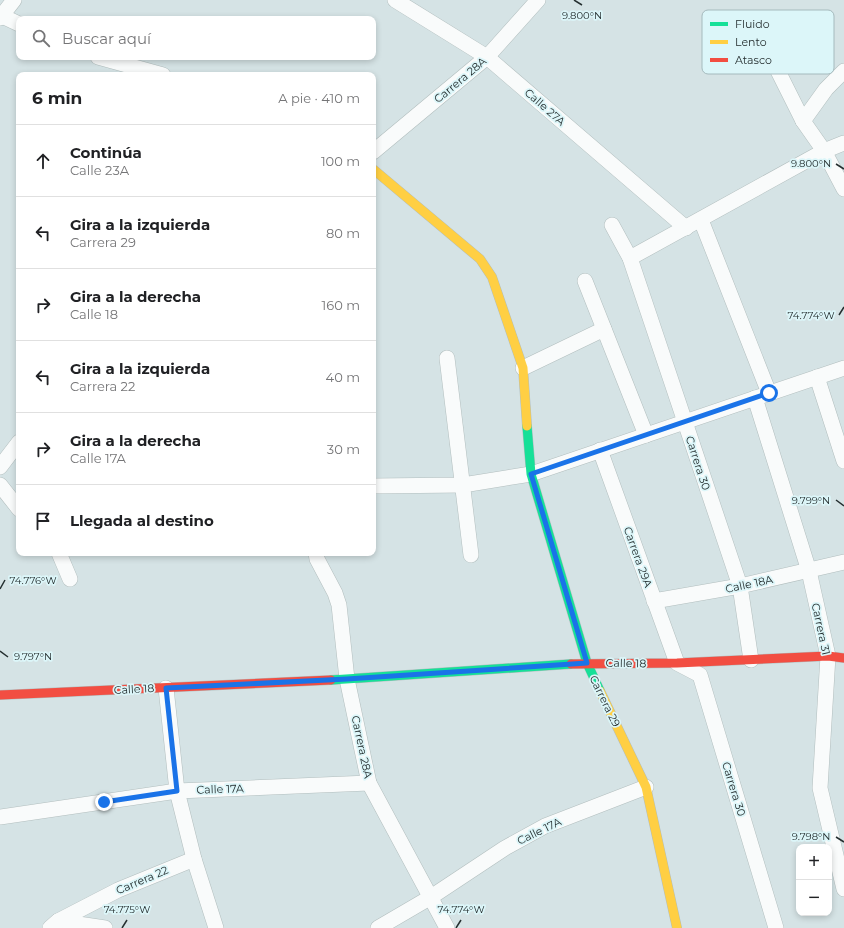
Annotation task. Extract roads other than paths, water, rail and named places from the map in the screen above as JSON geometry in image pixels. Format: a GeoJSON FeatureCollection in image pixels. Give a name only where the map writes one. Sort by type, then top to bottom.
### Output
{"type":"FeatureCollection","features":[{"type":"Feature","properties":{"kind":"street"},"geometry":{"type":"LineString","coordinates":[[14,0],[1,16],[16,23]]}},
{"type":"Feature","properties":{"kind":"street","name":"Calle 27A"},"geometry":{"type":"LineString","coordinates":[[395,0],[487,57],[686,228]]}},
{"type":"Feature","properties":{"kind":"street","name":"Carrera 28A"},"geometry":{"type":"LineString","coordinates":[[376,150],[487,57],[538,0]]}},
{"type":"Feature","properties":{"kind":"street"},"geometry":{"type":"LineString","coordinates":[[109,60],[152,72]]}},
{"type":"Feature","properties":{"kind":"street"},"geometry":{"type":"LineString","coordinates":[[803,121],[826,89],[844,71]]}},
{"type":"Feature","properties":{"kind":"street"},"geometry":{"type":"LineString","coordinates":[[780,74],[803,121],[824,151],[844,189]]}},
{"type":"Feature","properties":{"kind":"street"},"geometry":{"type":"LineString","coordinates":[[630,258],[824,151],[844,143]]}},
{"type":"Feature","properties":{"kind":"street","name":"Carrera 29"},"geometry":{"type":"LineString","coordinates":[[376,172],[480,259],[492,277],[523,368],[531,474],[587,663],[646,787],[677,928]]}},
{"type":"Feature","properties":{"kind":"street"},"geometry":{"type":"LineString","coordinates":[[701,220],[762,395]]}},
{"type":"Feature","properties":{"kind":"street","name":"Carrera 30"},"geometry":{"type":"LineString","coordinates":[[612,226],[630,258],[740,586],[751,660]]}},
{"type":"Feature","properties":{"kind":"street"},"geometry":{"type":"LineString","coordinates":[[585,281],[646,435]]}},
{"type":"Feature","properties":{"kind":"street"},"geometry":{"type":"LineString","coordinates":[[523,368],[604,329]]}},
{"type":"Feature","properties":{"kind":"street"},"geometry":{"type":"LineString","coordinates":[[447,358],[471,555]]}},
{"type":"Feature","properties":{"kind":"street"},"geometry":{"type":"LineString","coordinates":[[376,486],[463,486],[531,474],[844,368]]}},
{"type":"Feature","properties":{"kind":"street"},"geometry":{"type":"LineString","coordinates":[[817,376],[844,461]]}},
{"type":"Feature","properties":{"kind":"street","name":"Carrera 31"},"geometry":{"type":"LineString","coordinates":[[762,395],[809,571],[828,656],[820,788],[844,889]]}},
{"type":"Feature","properties":{"kind":"street"},"geometry":{"type":"LineString","coordinates":[[0,467],[16,446]]}},
{"type":"Feature","properties":{"kind":"street","name":"Carrera 29A"},"geometry":{"type":"LineString","coordinates":[[600,450],[677,663]]}},
{"type":"Feature","properties":{"kind":"street"},"geometry":{"type":"LineString","coordinates":[[0,485],[16,504]]}},
{"type":"Feature","properties":{"kind":"street"},"geometry":{"type":"LineString","coordinates":[[60,556],[70,579]]}},
{"type":"Feature","properties":{"kind":"street","name":"Carrera 28A"},"geometry":{"type":"LineString","coordinates":[[317,556],[335,593],[339,605],[347,679],[369,783],[447,928]]}},
{"type":"Feature","properties":{"kind":"street","name":"Calle 18A"},"geometry":{"type":"LineString","coordinates":[[654,601],[740,586],[844,562]]}},
{"type":"Feature","properties":{"kind":"street","name":"Calle 18"},"geometry":{"type":"LineString","coordinates":[[0,696],[347,679],[587,663],[677,663],[828,656],[844,658]]}},
{"type":"Feature","properties":{"kind":"street","name":"Carrera 30"},"geometry":{"type":"LineString","coordinates":[[677,663],[700,675],[776,928]]}},
{"type":"Feature","properties":{"kind":"street"},"geometry":{"type":"LineString","coordinates":[[166,688],[177,791],[194,859],[216,928]]}},
{"type":"Feature","properties":{"kind":"street","name":"Calle 17A"},"geometry":{"type":"LineString","coordinates":[[0,817],[177,791],[369,783]]}},
{"type":"Feature","properties":{"kind":"street","name":"Calle 17A"},"geometry":{"type":"LineString","coordinates":[[378,928],[431,897],[504,848],[545,826],[646,787]]}},
{"type":"Feature","properties":{"kind":"street","name":"Carrera 22"},"geometry":{"type":"LineString","coordinates":[[54,924],[118,890],[194,859]]}},
{"type":"Feature","properties":{"kind":"street"},"geometry":{"type":"LineString","coordinates":[[54,924],[105,928]]}}]}
